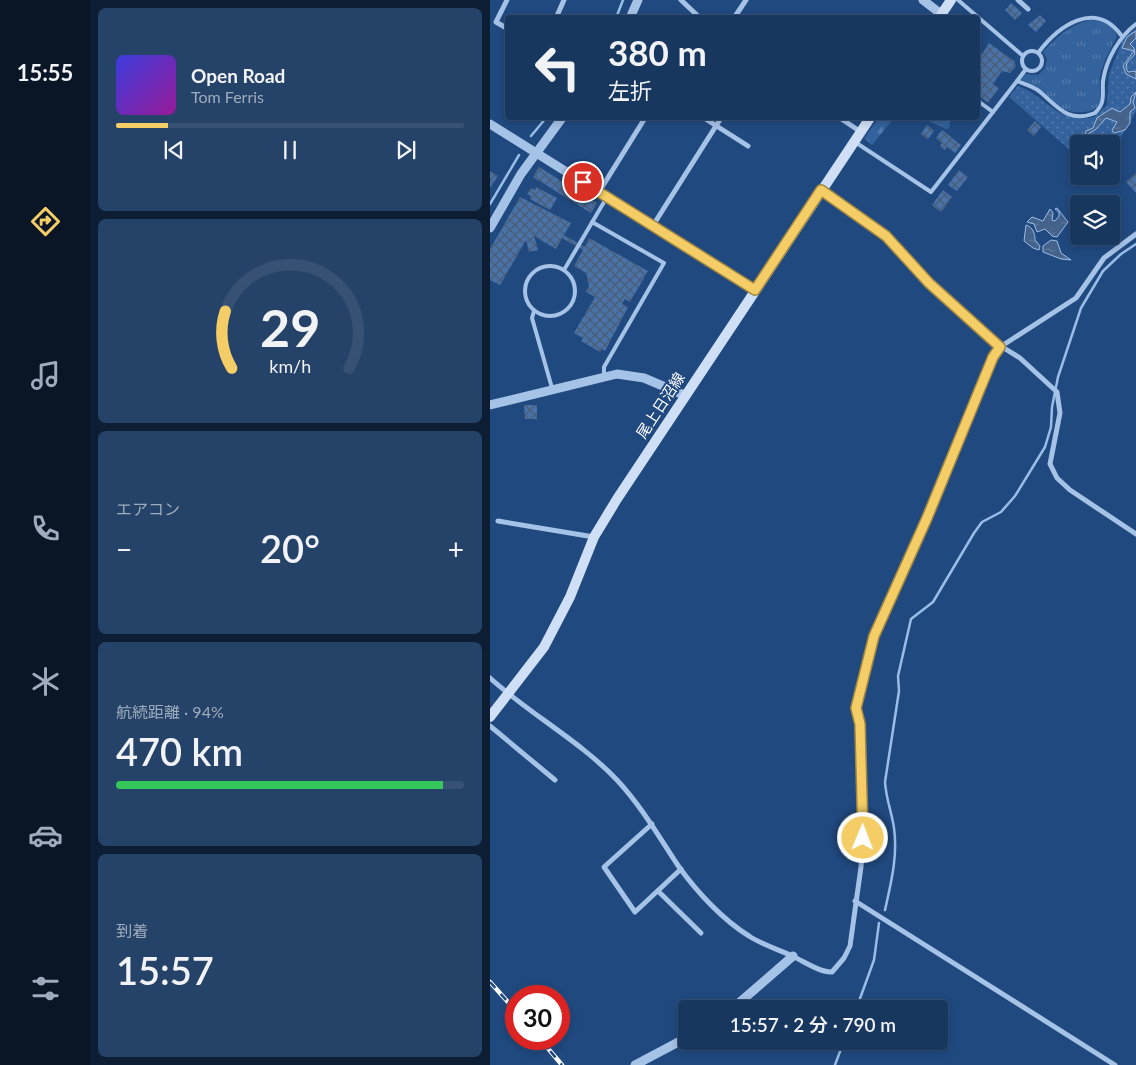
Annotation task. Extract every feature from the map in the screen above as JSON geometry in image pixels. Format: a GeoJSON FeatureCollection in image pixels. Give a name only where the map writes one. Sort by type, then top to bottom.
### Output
{"type":"FeatureCollection","features":[{"type":"Feature","properties":{"kind":"main road"},"geometry":{"type":"LineString","coordinates":[[941,15],[951,0]]}},
{"type":"Feature","properties":{"kind":"main road","name":"尾上日沼線"},"geometry":{"type":"LineString","coordinates":[[490,717],[544,647],[570,597],[594,537],[684,395],[869,120]]}},
{"type":"Feature","properties":{"kind":"street"},"geometry":{"type":"LineString","coordinates":[[505,27],[496,22],[507,0]]}},
{"type":"Feature","properties":{"kind":"street"},"geometry":{"type":"LineString","coordinates":[[557,15],[564,0]]}},
{"type":"Feature","properties":{"kind":"street"},"geometry":{"type":"LineString","coordinates":[[631,15],[638,0]]}},
{"type":"Feature","properties":{"kind":"street"},"geometry":{"type":"LineString","coordinates":[[681,0],[697,15]]}},
{"type":"Feature","properties":{"kind":"street"},"geometry":{"type":"LineString","coordinates":[[736,15],[746,0]]}},
{"type":"Feature","properties":{"kind":"street"},"geometry":{"type":"LineString","coordinates":[[923,0],[939,15]]}},
{"type":"Feature","properties":{"kind":"street"},"geometry":{"type":"LineString","coordinates":[[1018,0],[1028,9]]}},
{"type":"Feature","properties":{"kind":"street"},"geometry":{"type":"LineString","coordinates":[[490,228],[493,216],[535,152],[560,120]]}},
{"type":"Feature","properties":{"kind":"street"},"geometry":{"type":"LineString","coordinates":[[603,195],[644,120]]}},
{"type":"Feature","properties":{"kind":"street"},"geometry":{"type":"LineString","coordinates":[[707,120],[748,146]]}},
{"type":"Feature","properties":{"kind":"street"},"geometry":{"type":"LineString","coordinates":[[652,227],[720,120]]}},
{"type":"Feature","properties":{"kind":"street"},"geometry":{"type":"LineString","coordinates":[[843,120],[860,132]]}},
{"type":"Feature","properties":{"kind":"street"},"geometry":{"type":"LineString","coordinates":[[490,124],[755,290]]}},
{"type":"Feature","properties":{"kind":"street"},"geometry":{"type":"LineString","coordinates":[[821,190],[886,236],[926,280],[1000,347],[1020,358],[1057,392],[1060,413],[1050,464],[1057,478],[1070,490],[1136,534]]}},
{"type":"Feature","properties":{"kind":"street"},"geometry":{"type":"LineString","coordinates":[[490,678],[508,694],[587,752],[617,780],[652,824],[681,869],[701,893],[735,926],[750,937],[832,972],[844,958],[850,946],[861,867],[864,823],[860,724],[856,708],[878,628],[924,526],[993,357],[1000,347],[1076,298],[1104,258],[1136,234]]}},
{"type":"Feature","properties":{"kind":"street"},"geometry":{"type":"LineString","coordinates":[[490,405],[604,376],[629,374],[661,384],[684,395]]}},
{"type":"Feature","properties":{"kind":"street"},"geometry":{"type":"LineString","coordinates":[[498,521],[594,537]]}},
{"type":"Feature","properties":{"kind":"street"},"geometry":{"type":"LineString","coordinates":[[490,726],[555,780]]}},
{"type":"Feature","properties":{"kind":"street"},"geometry":{"type":"LineString","coordinates":[[652,824],[604,867],[635,912],[681,869]]}},
{"type":"Feature","properties":{"kind":"street"},"geometry":{"type":"LineString","coordinates":[[658,891],[702,933]]}},
{"type":"Feature","properties":{"kind":"street"},"geometry":{"type":"LineString","coordinates":[[855,902],[1114,1065]]}},
{"type":"Feature","properties":{"kind":"street"},"geometry":{"type":"LineString","coordinates":[[742,1000],[793,956]]}},
{"type":"Feature","properties":{"kind":"street"},"geometry":{"type":"LineString","coordinates":[[635,1065],[678,1042]]}},
{"type":"Feature","properties":{"kind":"lane"},"geometry":{"type":"LineString","coordinates":[[958,0],[975,15]]}},
{"type":"Feature","properties":{"kind":"lane"},"geometry":{"type":"LineString","coordinates":[[1038,52],[1065,28],[1093,16],[1106,19],[1122,35]]}},
{"type":"Feature","properties":{"kind":"lane"},"geometry":{"type":"LineString","coordinates":[[980,19],[1023,56]]}},
{"type":"Feature","properties":{"kind":"lane"},"geometry":{"type":"LineString","coordinates":[[1017,81],[1040,92],[1063,113],[1083,115],[1095,113],[1104,100],[1104,76],[1122,35],[1136,24]]}},
{"type":"Feature","properties":{"kind":"lane"},"geometry":{"type":"LineString","coordinates":[[1031,51],[1038,52],[1042,58],[1040,67],[1034,71],[1026,69],[1022,62],[1023,56],[1031,51]]}},
{"type":"Feature","properties":{"kind":"lane"},"geometry":{"type":"LineString","coordinates":[[854,142],[931,192],[1026,69]]}},
{"type":"Feature","properties":{"kind":"lane"},"geometry":{"type":"LineString","coordinates":[[980,102],[993,112]]}},
{"type":"Feature","properties":{"kind":"lane"},"geometry":{"type":"LineString","coordinates":[[564,270],[592,222],[603,195]]}},
{"type":"Feature","properties":{"kind":"lane"},"geometry":{"type":"LineString","coordinates":[[592,222],[664,263],[604,368],[604,376]]}},
{"type":"Feature","properties":{"kind":"lane"},"geometry":{"type":"LineString","coordinates":[[542,266],[554,266],[564,270],[572,278],[577,290],[569,309],[552,318],[534,311],[525,297],[527,279],[535,269],[542,266]]}},
{"type":"Feature","properties":{"kind":"lane"},"geometry":{"type":"LineString","coordinates":[[534,311],[532,318],[552,388]]}},
{"type":"Feature","properties":{"kind":"green space"},"geometry":{"type":"Polygon","coordinates":[[[1090,20],[1106,24],[1113,29],[1117,36],[1101,71],[1099,82],[1100,98],[1097,107],[1092,110],[1072,112],[1062,108],[1038,88],[1021,80],[1025,74],[1038,75],[1045,68],[1047,59],[1043,52],[1058,37],[1070,28],[1090,20]]]}},
{"type":"Feature","properties":{"kind":"green space"},"geometry":{"type":"Polygon","coordinates":[[[1136,28],[1136,111],[1120,139],[1120,135],[1070,135],[1070,150],[1009,97],[1018,86],[1062,114],[1081,118],[1094,117],[1107,105],[1109,74],[1123,39],[1136,28]]]}},
{"type":"Feature","properties":{"kind":"green space"},"geometry":{"type":"Polygon","coordinates":[[[878,120],[892,120],[872,145],[864,138],[878,120]]]}},
{"type":"Feature","properties":{"kind":"green space"},"geometry":{"type":"Polygon","coordinates":[[[926,120],[951,120],[949,128],[946,129],[926,120]]]}},
{"type":"Feature","properties":{"kind":"water"},"geometry":{"type":"Polygon","coordinates":[[[1136,31],[1136,38],[1130,44],[1134,48],[1135,54],[1127,63],[1126,68],[1128,72],[1136,71],[1136,79],[1126,74],[1123,66],[1134,51],[1122,48],[1127,37],[1136,31]]]}},
{"type":"Feature","properties":{"kind":"water"},"geometry":{"type":"Polygon","coordinates":[[[1136,92],[1133,102],[1135,108],[1130,112],[1130,123],[1125,130],[1114,133],[1112,130],[1117,122],[1106,118],[1089,135],[1085,135],[1086,131],[1093,128],[1097,118],[1112,108],[1120,112],[1130,104],[1131,97],[1136,92]]]}},
{"type":"Feature","properties":{"kind":"water"},"geometry":{"type":"Polygon","coordinates":[[[1057,208],[1068,222],[1057,237],[1052,236],[1045,229],[1037,232],[1034,224],[1027,222],[1032,217],[1043,221],[1050,209],[1053,213],[1052,220],[1055,221],[1059,216],[1059,212],[1055,209],[1057,208]]]}},
{"type":"Feature","properties":{"kind":"water"},"geometry":{"type":"Polygon","coordinates":[[[1026,225],[1033,231],[1035,240],[1040,246],[1039,250],[1024,241],[1026,225]]]}},
{"type":"Feature","properties":{"kind":"water"},"geometry":{"type":"Polygon","coordinates":[[[1051,240],[1057,241],[1061,253],[1071,260],[1061,259],[1043,252],[1043,246],[1051,240]]]}},
{"type":"Feature","properties":{"kind":"building"},"geometry":{"type":"Polygon","coordinates":[[[1011,3],[1022,13],[1015,20],[1005,10],[1011,3]]]}},
{"type":"Feature","properties":{"kind":"building"},"geometry":{"type":"Polygon","coordinates":[[[1040,15],[1046,21],[1036,32],[1028,25],[1040,15]]]}},
{"type":"Feature","properties":{"kind":"building"},"geometry":{"type":"Polygon","coordinates":[[[989,43],[1014,61],[1016,66],[1010,73],[1002,71],[993,84],[999,88],[988,103],[980,97],[980,57],[989,43]]]}},
{"type":"Feature","properties":{"kind":"building"},"geometry":{"type":"Polygon","coordinates":[[[1035,121],[1041,127],[1034,136],[1027,130],[1035,121]]]}},
{"type":"Feature","properties":{"kind":"building"},"geometry":{"type":"Polygon","coordinates":[[[927,125],[934,131],[928,139],[921,134],[927,125]]]}},
{"type":"Feature","properties":{"kind":"building"},"geometry":{"type":"Polygon","coordinates":[[[942,130],[961,145],[955,153],[947,147],[945,150],[940,146],[942,143],[936,138],[942,130]]]}},
{"type":"Feature","properties":{"kind":"building"},"geometry":{"type":"Polygon","coordinates":[[[539,167],[597,203],[591,213],[533,177],[539,167]]]}},
{"type":"Feature","properties":{"kind":"building"},"geometry":{"type":"Polygon","coordinates":[[[959,170],[968,177],[957,191],[948,185],[959,170]]]}},
{"type":"Feature","properties":{"kind":"building"},"geometry":{"type":"Polygon","coordinates":[[[490,171],[498,176],[490,188],[490,171]]]}},
{"type":"Feature","properties":{"kind":"building"},"geometry":{"type":"Polygon","coordinates":[[[1136,173],[1136,193],[1126,182],[1136,173]]]}},
{"type":"Feature","properties":{"kind":"building"},"geometry":{"type":"Polygon","coordinates":[[[536,187],[557,198],[550,210],[530,199],[531,196],[527,194],[531,188],[535,190],[536,187]]]}},
{"type":"Feature","properties":{"kind":"building"},"geometry":{"type":"Polygon","coordinates":[[[943,190],[952,197],[941,212],[932,205],[943,190]]]}},
{"type":"Feature","properties":{"kind":"building"},"geometry":{"type":"Polygon","coordinates":[[[520,197],[571,223],[564,235],[585,247],[589,238],[648,271],[630,302],[625,299],[622,304],[628,307],[605,351],[602,349],[600,352],[581,341],[583,338],[574,333],[595,297],[586,292],[589,286],[586,273],[574,266],[583,250],[562,238],[556,249],[534,236],[538,250],[529,252],[526,240],[500,285],[490,280],[490,249],[520,197]]]}},
{"type":"Feature","properties":{"kind":"building"},"geometry":{"type":"Polygon","coordinates":[[[524,405],[537,405],[537,419],[525,419],[524,405]]]}},
{"type":"Feature","properties":{"kind":"waterway"},"geometry":{"type":"LineString","coordinates":[[617,15],[623,0]]}},
{"type":"Feature","properties":{"kind":"waterway"},"geometry":{"type":"LineString","coordinates":[[531,136],[544,120]]}},
{"type":"Feature","properties":{"kind":"waterway"},"geometry":{"type":"LineString","coordinates":[[490,204],[519,155]]}},
{"type":"Feature","properties":{"kind":"waterway"},"geometry":{"type":"LineString","coordinates":[[885,910],[895,849],[894,828],[885,782],[899,691],[898,676],[911,619],[933,602],[974,533],[982,522],[1001,512],[1015,496],[1045,447],[1051,427],[1052,407],[1058,377],[1081,308],[1103,271],[1121,254],[1136,244]]}},
{"type":"Feature","properties":{"kind":"waterway"},"geometry":{"type":"LineString","coordinates":[[859,1000],[874,960],[879,923]]}},
{"type":"Feature","properties":{"kind":"waterway"},"geometry":{"type":"LineString","coordinates":[[835,1065],[841,1050]]}},
{"type":"Feature","properties":{"kind":"railway"},"geometry":{"type":"LineString","coordinates":[[490,982],[505,999]]}},
{"type":"Feature","properties":{"kind":"railway"},"geometry":{"type":"LineString","coordinates":[[549,1050],[562,1065]]}},
{"type":"Feature","properties":{"kind":"route"},"geometry":{"type":"LineString","coordinates":[[583,182],[755,290],[821,190],[886,236],[920,275],[1000,347],[993,357],[927,518],[874,636],[856,708],[860,724],[863,838]]}}]}
